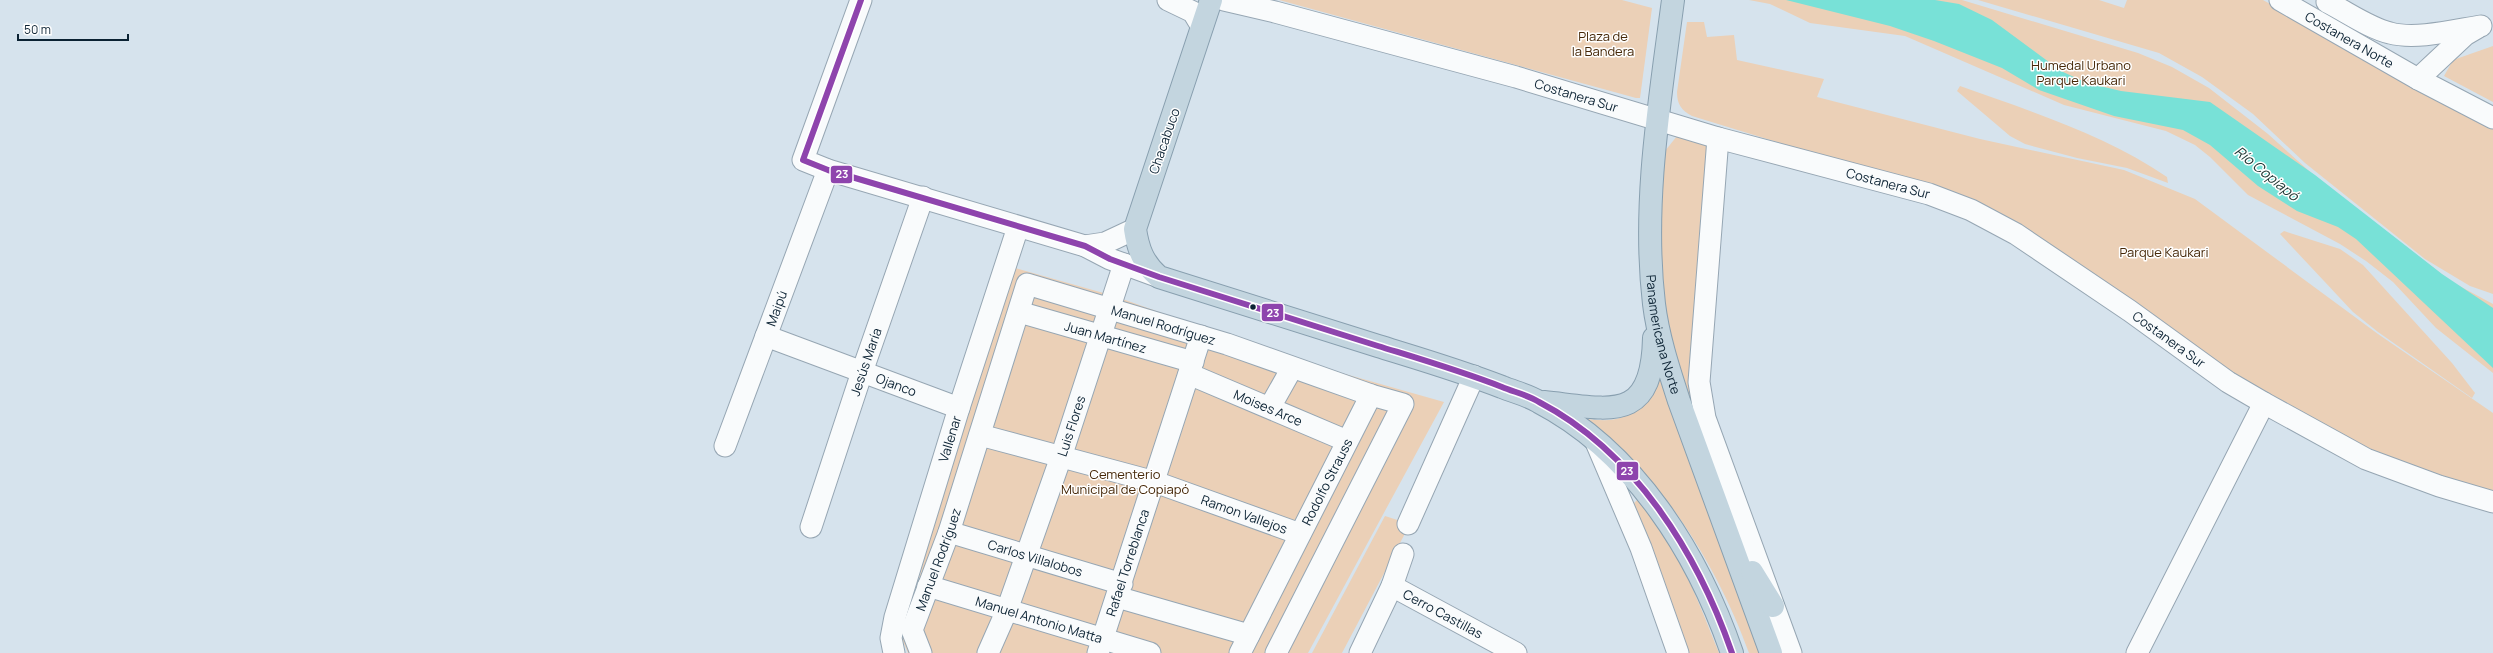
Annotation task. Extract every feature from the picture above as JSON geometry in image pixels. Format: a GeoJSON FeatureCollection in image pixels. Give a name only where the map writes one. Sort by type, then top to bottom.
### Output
{"type":"FeatureCollection","features":[{"type":"Feature","properties":{"kind":"highway","name":"Chacabuco"},"geometry":{"type":"LineString","coordinates":[[1159,277],[1150,269],[1143,258],[1138,247],[1135,229],[1211,0]]}},
{"type":"Feature","properties":{"kind":"highway","name":"Panamericana Norte"},"geometry":{"type":"LineString","coordinates":[[1672,9],[1658,118],[1651,213],[1651,271],[1654,306],[1666,359],[1679,401],[1722,522],[1772,653]]}},
{"type":"Feature","properties":{"kind":"highway"},"geometry":{"type":"LineString","coordinates":[[1159,277],[1474,376],[1539,401],[1595,440],[1640,487],[1678,537],[1713,604],[1732,653]]}},
{"type":"Feature","properties":{"kind":"highway"},"geometry":{"type":"LineString","coordinates":[[1539,401],[1603,408],[1613,408],[1629,403],[1641,393],[1650,378],[1653,361],[1654,306]]}},
{"type":"Feature","properties":{"kind":"highway"},"geometry":{"type":"LineString","coordinates":[[1722,522],[1773,606]]}},
{"type":"Feature","properties":{"kind":"street"},"geometry":{"type":"LineString","coordinates":[[861,0],[803,160],[828,170],[1085,246],[1124,264],[1159,277]]}},
{"type":"Feature","properties":{"kind":"street"},"geometry":{"type":"LineString","coordinates":[[1168,0],[1193,12],[1202,27]]}},
{"type":"Feature","properties":{"kind":"street","name":"Costanera Sur"},"geometry":{"type":"LineString","coordinates":[[1224,0],[1275,12],[1516,77],[1658,118],[1718,138],[1929,194],[1971,210],[2022,239],[2130,311],[2228,382],[2264,403],[2366,459],[2439,486],[2493,502]]}},
{"type":"Feature","properties":{"kind":"street","name":"Costanera Norte"},"geometry":{"type":"LineString","coordinates":[[2280,0],[2418,79],[2493,118]]}},
{"type":"Feature","properties":{"kind":"street","name":"Costanera Norte"},"geometry":{"type":"LineString","coordinates":[[2327,2],[2390,33],[2424,34],[2487,24]]}},
{"type":"Feature","properties":{"kind":"street","name":"Costanera Norte"},"geometry":{"type":"LineString","coordinates":[[2418,79],[2465,35],[2487,24]]}},
{"type":"Feature","properties":{"kind":"street"},"geometry":{"type":"LineString","coordinates":[[2424,34],[2436,41],[2446,53]]}},
{"type":"Feature","properties":{"kind":"street","name":"Panamericana Norte"},"geometry":{"type":"LineString","coordinates":[[1718,138],[1699,382],[1705,418],[1791,653]]}},
{"type":"Feature","properties":{"kind":"street","name":"Maipú"},"geometry":{"type":"LineString","coordinates":[[726,446],[828,170]]}},
{"type":"Feature","properties":{"kind":"street","name":"Jesús María"},"geometry":{"type":"LineString","coordinates":[[811,527],[862,372],[923,197]]}},
{"type":"Feature","properties":{"kind":"street","name":"Vallenar"},"geometry":{"type":"LineString","coordinates":[[894,653],[891,638],[895,617],[959,408],[1018,227]]}},
{"type":"Feature","properties":{"kind":"street"},"geometry":{"type":"LineString","coordinates":[[1085,246],[1105,243],[1135,229]]}},
{"type":"Feature","properties":{"kind":"street","name":"Luis Flores"},"geometry":{"type":"LineString","coordinates":[[988,653],[1007,610],[1061,457],[1124,264]]}},
{"type":"Feature","properties":{"kind":"street","name":"Manuel Rodríguez"},"geometry":{"type":"LineString","coordinates":[[921,653],[912,630],[948,532],[1027,284],[1201,336],[1371,395],[1403,404],[1276,653]]}},
{"type":"Feature","properties":{"kind":"street","name":"Juan Martínez"},"geometry":{"type":"LineString","coordinates":[[1019,312],[1101,336],[1191,368]]}},
{"type":"Feature","properties":{"kind":"street","name":"Ojanco"},"geometry":{"type":"LineString","coordinates":[[766,336],[959,408]]}},
{"type":"Feature","properties":{"kind":"street","name":"Rafael Torreblanca"},"geometry":{"type":"LineString","coordinates":[[1100,646],[1120,590],[1201,336]]}},
{"type":"Feature","properties":{"kind":"street","name":"Moises Arce"},"geometry":{"type":"LineString","coordinates":[[1191,368],[1270,407],[1347,441]]}},
{"type":"Feature","properties":{"kind":"street"},"geometry":{"type":"LineString","coordinates":[[1270,407],[1292,368]]}},
{"type":"Feature","properties":{"kind":"street"},"geometry":{"type":"LineString","coordinates":[[1408,524],[1474,376]]}},
{"type":"Feature","properties":{"kind":"street","name":"Rodolfo Strauss"},"geometry":{"type":"LineString","coordinates":[[1245,644],[1371,395]]}},
{"type":"Feature","properties":{"kind":"street"},"geometry":{"type":"LineString","coordinates":[[2137,653],[2264,403]]}},
{"type":"Feature","properties":{"kind":"street","name":"Ramon Vallejos"},"geometry":{"type":"LineString","coordinates":[[980,435],[1155,482],[1300,534]]}},
{"type":"Feature","properties":{"kind":"street"},"geometry":{"type":"LineString","coordinates":[[1595,440],[1641,548],[1678,653]]}},
{"type":"Feature","properties":{"kind":"street","name":"Carlos Villalobos"},"geometry":{"type":"LineString","coordinates":[[948,532],[1026,555],[1120,590],[1245,644]]}},
{"type":"Feature","properties":{"kind":"street"},"geometry":{"type":"LineString","coordinates":[[1366,651],[1404,554]]}},
{"type":"Feature","properties":{"kind":"street","name":"Manuel Antonio Matta"},"geometry":{"type":"LineString","coordinates":[[928,586],[1007,610],[1100,646],[1150,653]]}},
{"type":"Feature","properties":{"kind":"street","name":"Cerro Castillas"},"geometry":{"type":"LineString","coordinates":[[1392,586],[1516,653]]}},
{"type":"Feature","properties":{"kind":"green space","name":"Plaza de la Bandera"},"geometry":{"type":"Polygon","coordinates":[[[1279,0],[1622,0],[1652,8],[1640,98],[1636,98],[1279,0]]]}},
{"type":"Feature","properties":{"kind":"green space","name":"Humedal Urbano Parque Kaukari"},"geometry":{"type":"Polygon","coordinates":[[[1749,0],[1962,0],[2138,53],[2172,67],[2209,88],[2268,134],[2318,179],[2452,282],[2493,304],[2493,373],[2436,328],[2393,282],[2366,261],[2340,244],[2248,195],[2210,157],[2195,145],[2166,131],[2064,105],[1905,36],[1810,23],[1770,4],[1749,0]]]}},
{"type":"Feature","properties":{"kind":"green space"},"geometry":{"type":"Polygon","coordinates":[[[1978,0],[2099,0],[2124,8],[2127,0],[2263,0],[2493,128],[2493,294],[2470,286],[2425,259],[2305,163],[2253,114],[2202,77],[2159,53],[1978,0]]]}},
{"type":"Feature","properties":{"kind":"green space","name":"Parque Kaukari"},"geometry":{"type":"Polygon","coordinates":[[[1687,22],[1704,22],[1707,37],[1734,35],[1737,60],[1824,79],[1817,97],[1980,139],[2124,170],[2195,199],[2378,334],[2493,413],[2493,496],[2302,424],[1962,199],[1692,116],[1680,106],[1677,96],[1687,22]]]}},
{"type":"Feature","properties":{"kind":"green space"},"geometry":{"type":"Polygon","coordinates":[[[2493,46],[2493,102],[2444,76],[2453,60],[2493,46]]]}},
{"type":"Feature","properties":{"kind":"green space"},"geometry":{"type":"Polygon","coordinates":[[[1960,86],[2093,136],[2143,162],[2167,177],[2168,183],[2127,168],[2077,158],[2025,144],[2010,136],[1957,91],[1960,86]]]}},
{"type":"Feature","properties":{"kind":"green space"},"geometry":{"type":"Polygon","coordinates":[[[1677,136],[1705,144],[1708,152],[1694,414],[1676,364],[1663,297],[1659,213],[1665,151],[1677,136]]]}},
{"type":"Feature","properties":{"kind":"green space"},"geometry":{"type":"Polygon","coordinates":[[[2284,231],[2340,249],[2363,265],[2452,363],[2475,393],[2472,398],[2378,332],[2353,312],[2280,234],[2284,231]]]}},
{"type":"Feature","properties":{"kind":"green space","name":"Cementerio Municipal de Copiapó"},"geometry":{"type":"Polygon","coordinates":[[[1012,267],[1114,296],[1285,357],[1444,402],[1308,653],[908,653],[902,639],[957,443],[1012,267]]]}},
{"type":"Feature","properties":{"kind":"green space"},"geometry":{"type":"Polygon","coordinates":[[[1659,371],[1667,401],[1760,653],[1749,653],[1730,607],[1706,559],[1677,514],[1645,476],[1576,417],[1594,420],[1608,420],[1619,418],[1628,414],[1643,398],[1659,371]]]}},
{"type":"Feature","properties":{"kind":"green space"},"geometry":{"type":"Polygon","coordinates":[[[1637,500],[1664,534],[1675,553],[1694,593],[1719,653],[1689,653],[1632,505],[1637,500]]]}},
{"type":"Feature","properties":{"kind":"green space"},"geometry":{"type":"Polygon","coordinates":[[[1385,516],[1410,524],[1342,653],[1312,653],[1385,516]]]}},
{"type":"Feature","properties":{"kind":"water","name":"Humedal Urbano Parque Kaukari"},"geometry":{"type":"Polygon","coordinates":[[[1786,0],[1935,0],[1959,4],[1992,20],[2061,71],[2087,83],[2121,91],[2210,102],[2315,175],[2442,274],[2493,308],[2493,368],[2356,239],[2338,227],[2297,211],[2258,186],[2210,145],[2183,130],[2114,116],[2039,90],[2002,68],[1934,41],[1890,26],[1786,0]]]}},
{"type":"Feature","properties":{"kind":"transit line","name":"23"},"geometry":{"type":"LineString","coordinates":[[861,0],[803,160],[828,170],[1085,246],[1110,259],[1159,277],[1440,365],[1526,395],[1573,423],[1605,448],[1633,477],[1659,509],[1681,543],[1701,579],[1718,616],[1732,653]]}},
{"type":"Feature","properties":{"kind":"water label","name":"Río Copiapó"},"geometry":{"type":"Point","coordinates":[2267,173]}}]}
